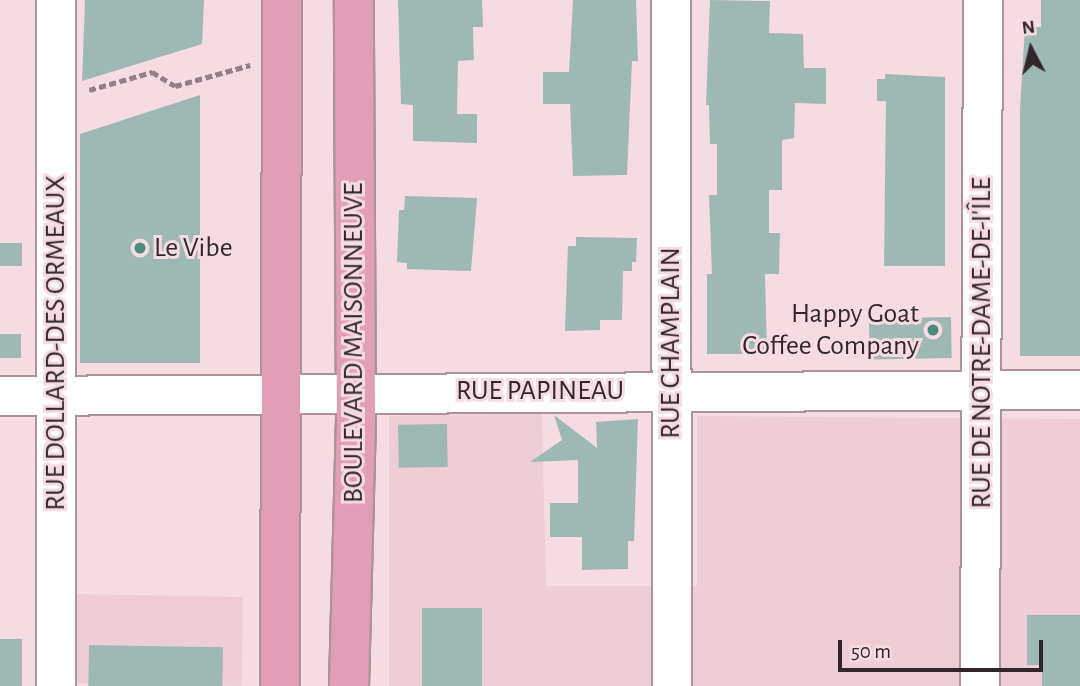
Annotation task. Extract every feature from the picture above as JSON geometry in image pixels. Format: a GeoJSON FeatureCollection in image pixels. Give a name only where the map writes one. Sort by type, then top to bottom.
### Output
{"type":"FeatureCollection","features":[{"type":"Feature","properties":{"kind":"main road"},"geometry":{"type":"LineString","coordinates":[[280,686],[282,0]]}},
{"type":"Feature","properties":{"kind":"main road","name":"BOULEVARD MAISONNEUVE"},"geometry":{"type":"LineString","coordinates":[[349,686],[356,392],[354,0]]}},
{"type":"Feature","properties":{"kind":"street","name":"RUE DOLLARD-DES ORMEAUX"},"geometry":{"type":"LineString","coordinates":[[56,0],[56,686]]}},
{"type":"Feature","properties":{"kind":"street","name":"RUE CHAMPLAIN"},"geometry":{"type":"LineString","coordinates":[[671,0],[671,686]]}},
{"type":"Feature","properties":{"kind":"street","name":"RUE DE NOTRE-DAME-DE-I'ÎLE"},"geometry":{"type":"LineString","coordinates":[[980,686],[983,0]]}},
{"type":"Feature","properties":{"kind":"street","name":"RUE PAPINEAU"},"geometry":{"type":"LineString","coordinates":[[0,396],[671,390],[1080,390]]}},
{"type":"Feature","properties":{"kind":"path"},"geometry":{"type":"LineString","coordinates":[[56,98],[152,72],[175,86],[254,64]]}},
{"type":"Feature","properties":{"kind":"shaded area"},"geometry":{"type":"Polygon","coordinates":[[[542,413],[546,586],[697,586],[697,416],[1080,419],[1080,686],[389,686],[389,416],[542,413]]]}},
{"type":"Feature","properties":{"kind":"shaded area"},"geometry":{"type":"Polygon","coordinates":[[[76,594],[243,597],[241,686],[74,683],[76,594]]]}},
{"type":"Feature","properties":{"kind":"building"},"geometry":{"type":"Polygon","coordinates":[[[85,0],[204,0],[202,44],[82,81],[85,0]]]}},
{"type":"Feature","properties":{"kind":"building"},"geometry":{"type":"Polygon","coordinates":[[[398,0],[482,0],[483,27],[473,27],[474,60],[458,61],[457,114],[477,114],[477,143],[413,141],[413,105],[401,104],[398,0]]]}},
{"type":"Feature","properties":{"kind":"building"},"geometry":{"type":"Polygon","coordinates":[[[573,0],[636,0],[638,61],[632,61],[627,175],[573,176],[570,104],[543,104],[543,72],[569,72],[573,0]]]}},
{"type":"Feature","properties":{"kind":"building"},"geometry":{"type":"Polygon","coordinates":[[[710,0],[770,1],[769,33],[803,34],[804,68],[826,68],[826,104],[795,103],[794,138],[782,140],[782,190],[769,190],[769,233],[780,233],[779,274],[765,274],[767,354],[707,354],[707,274],[712,274],[709,195],[717,195],[717,144],[710,144],[709,105],[706,105],[710,0]]]}},
{"type":"Feature","properties":{"kind":"building"},"geometry":{"type":"Polygon","coordinates":[[[1041,0],[1080,0],[1080,356],[1020,356],[1020,109],[1025,27],[1041,27],[1041,0]]]}},
{"type":"Feature","properties":{"kind":"building"},"geometry":{"type":"Polygon","coordinates":[[[885,74],[945,77],[945,266],[884,266],[886,101],[877,101],[877,79],[885,79],[885,74]]]}},
{"type":"Feature","properties":{"kind":"building","name":"Le Vibe"},"geometry":{"type":"Polygon","coordinates":[[[200,95],[200,363],[80,363],[80,134],[200,95]]]}},
{"type":"Feature","properties":{"kind":"building"},"geometry":{"type":"Polygon","coordinates":[[[405,196],[477,198],[471,271],[407,269],[407,263],[397,262],[399,210],[404,210],[405,196]]]}},
{"type":"Feature","properties":{"kind":"building"},"geometry":{"type":"Polygon","coordinates":[[[576,237],[637,238],[636,262],[632,262],[632,271],[623,271],[622,320],[600,320],[600,330],[565,331],[568,246],[576,246],[576,237]]]}},
{"type":"Feature","properties":{"kind":"building"},"geometry":{"type":"Polygon","coordinates":[[[0,243],[22,243],[22,266],[0,266],[0,243]]]}},
{"type":"Feature","properties":{"kind":"building"},"geometry":{"type":"Polygon","coordinates":[[[951,317],[952,358],[870,359],[869,318],[951,317]]]}},
{"type":"Feature","properties":{"kind":"building"},"geometry":{"type":"Polygon","coordinates":[[[0,334],[21,334],[21,358],[0,358],[0,334]]]}},
{"type":"Feature","properties":{"kind":"building"},"geometry":{"type":"Polygon","coordinates":[[[554,415],[597,448],[596,422],[638,419],[634,541],[628,541],[628,569],[582,570],[582,537],[550,537],[550,503],[578,503],[578,460],[530,462],[562,440],[554,415]]]}},
{"type":"Feature","properties":{"kind":"building"},"geometry":{"type":"Polygon","coordinates":[[[447,424],[448,467],[399,468],[398,425],[447,424]]]}},
{"type":"Feature","properties":{"kind":"building"},"geometry":{"type":"Polygon","coordinates":[[[422,608],[482,608],[482,686],[422,686],[422,608]]]}},
{"type":"Feature","properties":{"kind":"building"},"geometry":{"type":"Polygon","coordinates":[[[1027,615],[1080,615],[1080,686],[1042,686],[1042,665],[1027,665],[1027,615]]]}},
{"type":"Feature","properties":{"kind":"building"},"geometry":{"type":"Polygon","coordinates":[[[0,639],[22,639],[22,686],[0,686],[0,639]]]}},
{"type":"Feature","properties":{"kind":"building"},"geometry":{"type":"Polygon","coordinates":[[[89,645],[223,647],[222,686],[88,686],[89,645]]]}},
{"type":"Feature","properties":{"kind":"place","name":"Le Vibe"},"geometry":{"type":"Point","coordinates":[140,248]}},
{"type":"Feature","properties":{"kind":"place","name":"Happy Goat Coffee Company"},"geometry":{"type":"Point","coordinates":[933,330]}}]}
